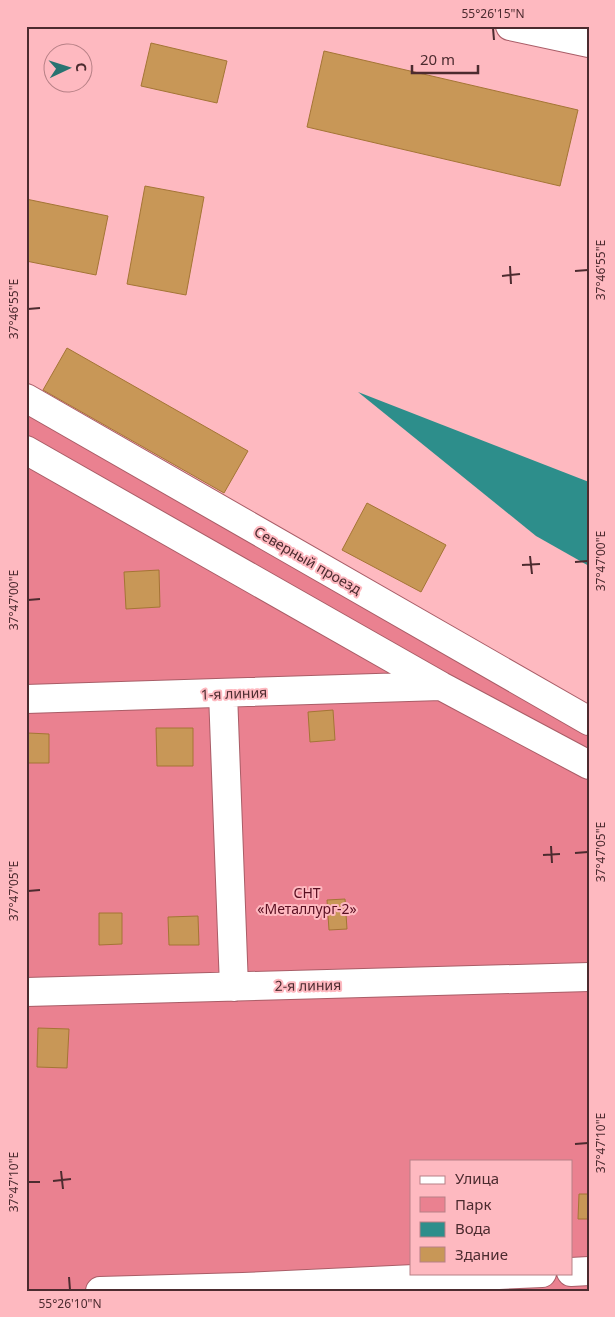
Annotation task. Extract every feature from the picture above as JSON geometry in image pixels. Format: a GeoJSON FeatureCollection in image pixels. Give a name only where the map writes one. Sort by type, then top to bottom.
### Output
{"type":"FeatureCollection","features":[{"type":"Feature","properties":{"kind":"street"},"geometry":{"type":"LineString","coordinates":[[510,26],[589,43]]}},
{"type":"Feature","properties":{"kind":"street","name":"Северный проезд"},"geometry":{"type":"LineString","coordinates":[[26,398],[589,721]]}},
{"type":"Feature","properties":{"kind":"street"},"geometry":{"type":"LineString","coordinates":[[26,450],[442,686],[589,765]]}},
{"type":"Feature","properties":{"kind":"street","name":"1-я линия"},"geometry":{"type":"LineString","coordinates":[[26,699],[442,686]]}},
{"type":"Feature","properties":{"kind":"street"},"geometry":{"type":"LineString","coordinates":[[222,693],[234,987]]}},
{"type":"Feature","properties":{"kind":"street","name":"2-я линия"},"geometry":{"type":"LineString","coordinates":[[26,992],[589,978]]}},
{"type":"Feature","properties":{"kind":"street"},"geometry":{"type":"LineString","coordinates":[[572,1272],[589,1271]]}},
{"type":"Feature","properties":{"kind":"street"},"geometry":{"type":"LineString","coordinates":[[100,1291],[244,1287],[521,1274]]}},
{"type":"Feature","properties":{"kind":"green space","name":"СНТ «Металлург-2»"},"geometry":{"type":"Polygon","coordinates":[[[26,411],[589,733],[589,1291],[26,1291],[26,411]]]}},
{"type":"Feature","properties":{"kind":"water"},"geometry":{"type":"Polygon","coordinates":[[[358,392],[589,482],[589,566],[536,536],[358,392]]]}},
{"type":"Feature","properties":{"kind":"building"},"geometry":{"type":"Polygon","coordinates":[[[151,43],[227,61],[217,103],[141,86],[151,43]]]}},
{"type":"Feature","properties":{"kind":"building"},"geometry":{"type":"Polygon","coordinates":[[[324,51],[578,110],[560,186],[307,127],[324,51]]]}},
{"type":"Feature","properties":{"kind":"building"},"geometry":{"type":"Polygon","coordinates":[[[145,186],[204,197],[186,295],[127,284],[145,186]]]}},
{"type":"Feature","properties":{"kind":"building"},"geometry":{"type":"Polygon","coordinates":[[[26,199],[108,216],[96,275],[26,261],[26,199]]]}},
{"type":"Feature","properties":{"kind":"building"},"geometry":{"type":"Polygon","coordinates":[[[67,348],[248,451],[224,493],[43,390],[67,348]]]}},
{"type":"Feature","properties":{"kind":"building"},"geometry":{"type":"Polygon","coordinates":[[[367,503],[446,545],[421,592],[342,550],[367,503]]]}},
{"type":"Feature","properties":{"kind":"building"},"geometry":{"type":"Polygon","coordinates":[[[159,570],[160,607],[126,609],[124,572],[159,570]]]}},
{"type":"Feature","properties":{"kind":"building"},"geometry":{"type":"Polygon","coordinates":[[[333,710],[335,740],[310,742],[308,712],[333,710]]]}},
{"type":"Feature","properties":{"kind":"building"},"geometry":{"type":"Polygon","coordinates":[[[156,728],[193,728],[193,766],[157,766],[156,728]]]}},
{"type":"Feature","properties":{"kind":"building"},"geometry":{"type":"Polygon","coordinates":[[[28,733],[49,734],[49,763],[28,763],[28,733]]]}},
{"type":"Feature","properties":{"kind":"building"},"geometry":{"type":"Polygon","coordinates":[[[345,899],[347,929],[329,930],[327,900],[345,899]]]}},
{"type":"Feature","properties":{"kind":"building"},"geometry":{"type":"Polygon","coordinates":[[[99,913],[122,913],[122,944],[99,945],[99,913]]]}},
{"type":"Feature","properties":{"kind":"building"},"geometry":{"type":"Polygon","coordinates":[[[198,916],[199,945],[169,945],[168,917],[198,916]]]}},
{"type":"Feature","properties":{"kind":"building"},"geometry":{"type":"Polygon","coordinates":[[[38,1028],[69,1029],[67,1068],[37,1067],[38,1028]]]}},
{"type":"Feature","properties":{"kind":"building"},"geometry":{"type":"Polygon","coordinates":[[[579,1194],[589,1194],[589,1219],[578,1219],[579,1194]]]}}]}
